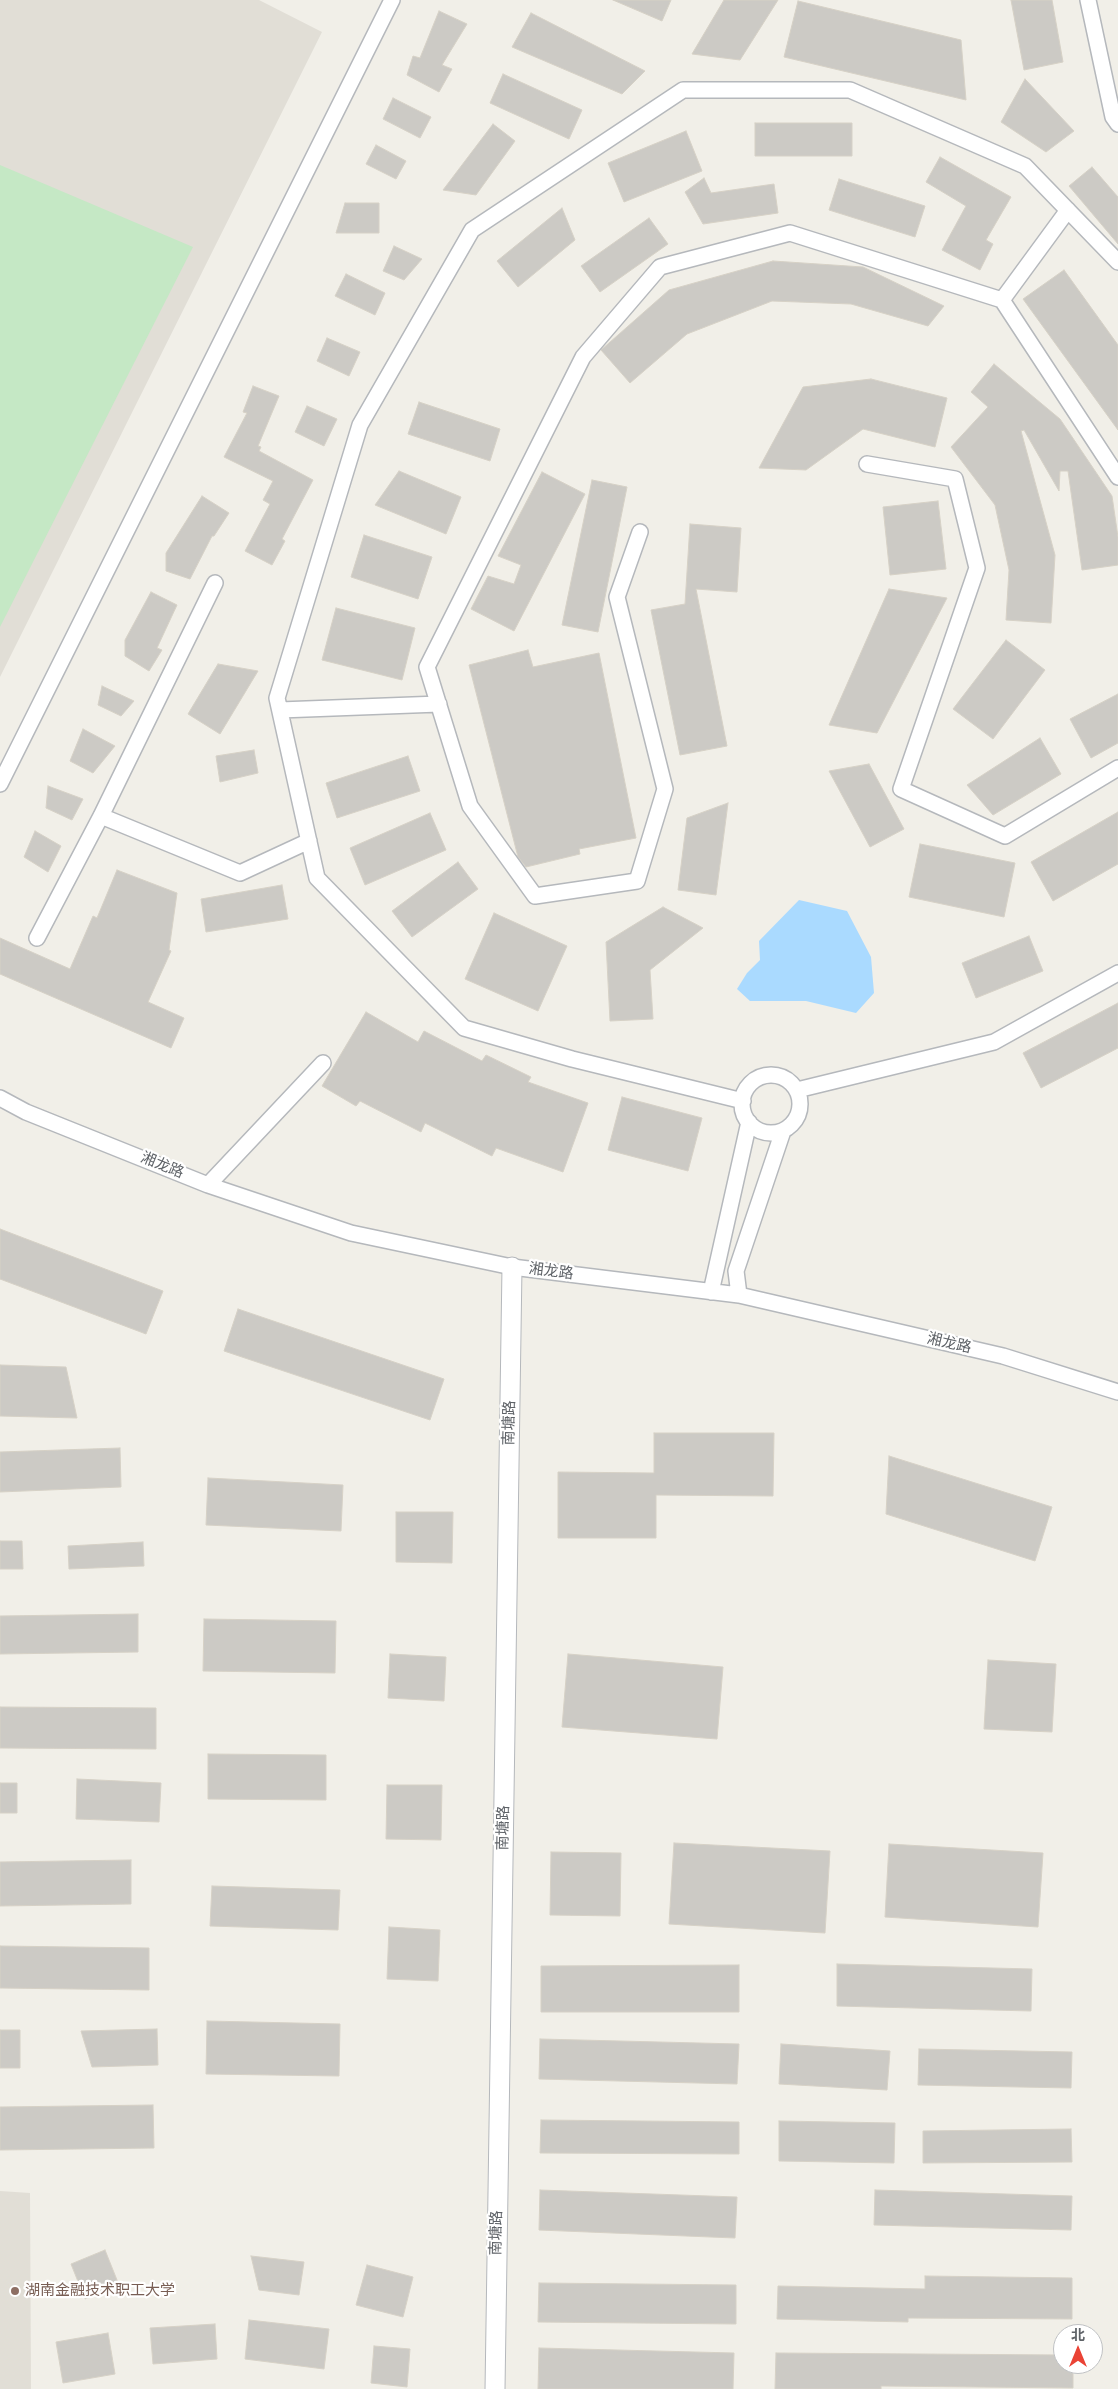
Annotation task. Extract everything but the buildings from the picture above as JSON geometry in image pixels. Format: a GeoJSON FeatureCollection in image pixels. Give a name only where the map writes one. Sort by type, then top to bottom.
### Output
{"type":"FeatureCollection","features":[{"type":"Feature","properties":{"kind":"street"},"geometry":{"type":"LineString","coordinates":[[1088,0],[1113,117],[1118,124]]}},
{"type":"Feature","properties":{"kind":"street"},"geometry":{"type":"LineString","coordinates":[[0,784],[389,1]]}},
{"type":"Feature","properties":{"kind":"street"},"geometry":{"type":"LineString","coordinates":[[742,1101],[572,1059],[464,1028],[316,878],[277,698],[360,425],[472,230],[682,90],[850,90],[1025,166],[1118,262]]}},
{"type":"Feature","properties":{"kind":"street"},"geometry":{"type":"LineString","coordinates":[[1002,300],[1068,210]]}},
{"type":"Feature","properties":{"kind":"street"},"geometry":{"type":"LineString","coordinates":[[640,532],[617,597],[665,789],[637,881],[535,896],[470,806],[428,668],[583,357],[660,267],[790,234],[1002,300],[1118,477]]}},
{"type":"Feature","properties":{"kind":"street"},"geometry":{"type":"LineString","coordinates":[[867,464],[955,479],[977,568],[901,789],[1005,836],[1118,768]]}},
{"type":"Feature","properties":{"kind":"street"},"geometry":{"type":"LineString","coordinates":[[37,938],[101,816],[215,583]]}},
{"type":"Feature","properties":{"kind":"street"},"geometry":{"type":"LineString","coordinates":[[280,710],[439,704]]}},
{"type":"Feature","properties":{"kind":"street"},"geometry":{"type":"LineString","coordinates":[[101,816],[240,873],[309,841]]}},
{"type":"Feature","properties":{"kind":"street"},"geometry":{"type":"LineString","coordinates":[[797,1090],[994,1042],[1118,973]]}},
{"type":"Feature","properties":{"kind":"street"},"geometry":{"type":"LineString","coordinates":[[208,1185],[323,1063]]}},
{"type":"Feature","properties":{"kind":"street"},"geometry":{"type":"LineString","coordinates":[[767,1076],[777,1076],[787,1080],[797,1090],[801,1105],[799,1115],[794,1124],[783,1131],[767,1133],[758,1130],[749,1122],[743,1110],[742,1101],[750,1084],[767,1076]]}},
{"type":"Feature","properties":{"kind":"street","name":"湘龙路"},"geometry":{"type":"LineString","coordinates":[[0,1098],[26,1112],[208,1185],[351,1233],[512,1267],[739,1295],[1003,1356],[1118,1392]]}},
{"type":"Feature","properties":{"kind":"street"},"geometry":{"type":"LineString","coordinates":[[710,1292],[749,1122]]}},
{"type":"Feature","properties":{"kind":"street"},"geometry":{"type":"LineString","coordinates":[[739,1295],[736,1271],[783,1131]]}},
{"type":"Feature","properties":{"kind":"street","name":"南塘路"},"geometry":{"type":"LineString","coordinates":[[495,2389],[512,1267]]}},
{"type":"Feature","properties":{"kind":"shaded area"},"geometry":{"type":"Polygon","coordinates":[[[0,0],[259,0],[322,32],[0,677],[0,0]]]}},
{"type":"Feature","properties":{"kind":"shaded area","name":"湖南金融技术职工大学"},"geometry":{"type":"Polygon","coordinates":[[[0,2191],[30,2193],[31,2389],[0,2389],[0,2191]]]}},
{"type":"Feature","properties":{"kind":"green space"},"geometry":{"type":"Polygon","coordinates":[[[0,165],[193,247],[0,627],[0,165]]]}},
{"type":"Feature","properties":{"kind":"water"},"geometry":{"type":"Polygon","coordinates":[[[799,900],[847,911],[871,957],[874,993],[856,1013],[806,1001],[750,1001],[737,989],[747,973],[760,960],[759,941],[799,900]]]}},
{"type":"Feature","properties":{"kind":"place","name":"湖南金融技术职工大学"},"geometry":{"type":"Point","coordinates":[15,2291]}}]}
